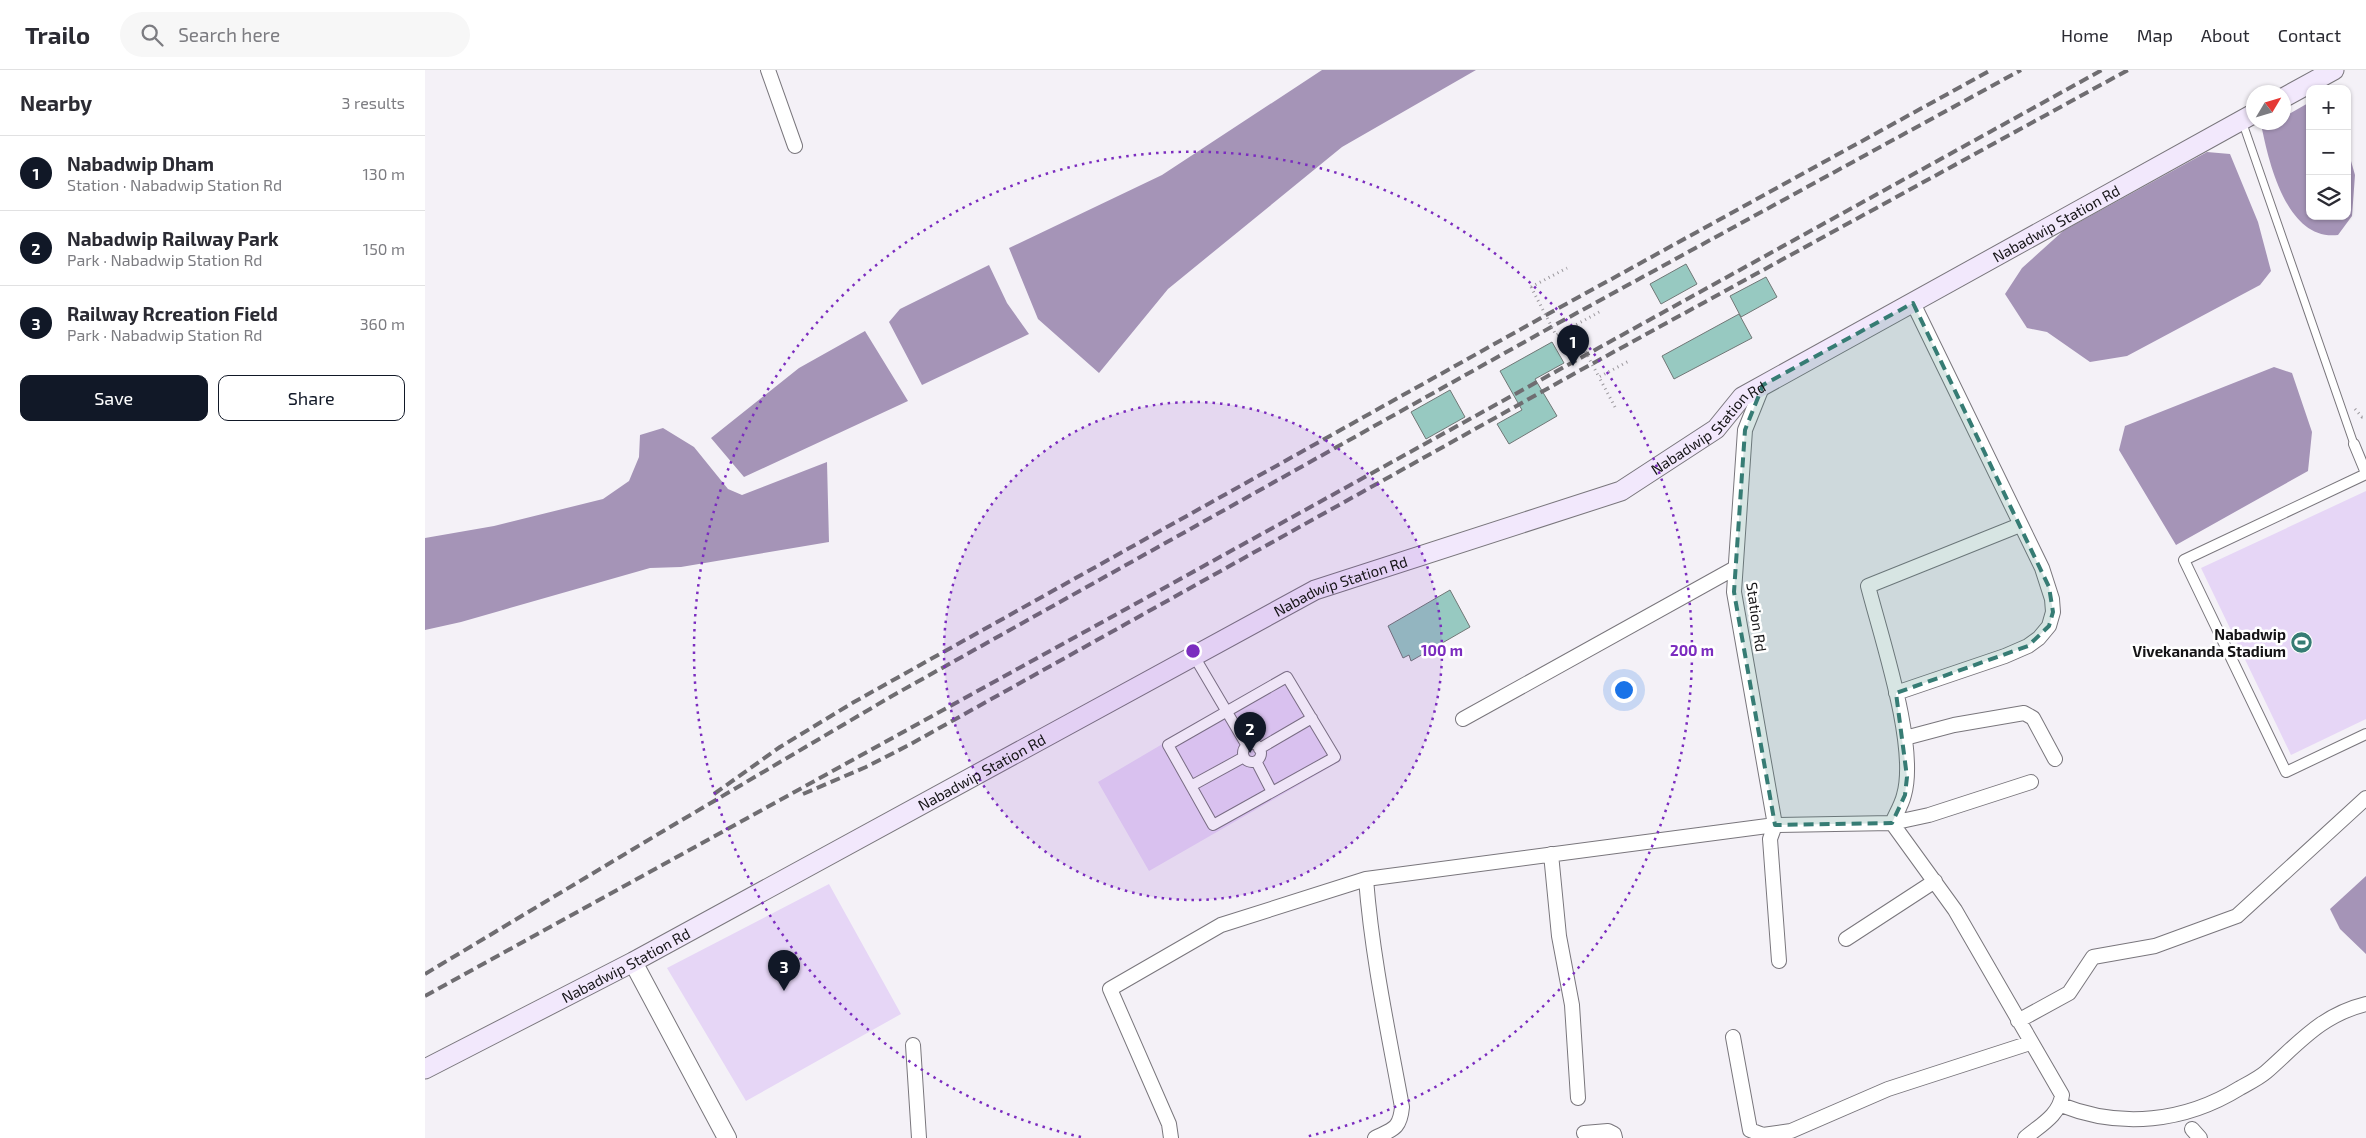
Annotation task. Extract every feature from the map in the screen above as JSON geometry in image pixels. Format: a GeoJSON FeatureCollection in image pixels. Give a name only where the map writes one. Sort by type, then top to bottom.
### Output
{"type":"FeatureCollection","features":[{"type":"Feature","properties":{"kind":"main road"},"geometry":{"type":"LineString","coordinates":[[2291,94],[2334,70]]}},
{"type":"Feature","properties":{"kind":"main road","name":"Nabadwip Station Rd"},"geometry":{"type":"LineString","coordinates":[[425,1069],[633,962],[1315,590],[1621,491],[1716,429],[1741,397],[2246,118]]}},
{"type":"Feature","properties":{"kind":"street"},"geometry":{"type":"LineString","coordinates":[[768,70],[795,146]]}},
{"type":"Feature","properties":{"kind":"street"},"geometry":{"type":"LineString","coordinates":[[1896,693],[2028,646],[2049,626],[2053,612],[2049,587],[1913,303]]}},
{"type":"Feature","properties":{"kind":"street","name":"Station Rd"},"geometry":{"type":"LineString","coordinates":[[1763,385],[1745,430],[1734,592],[1775,825],[1770,839],[1779,961]]}},
{"type":"Feature","properties":{"kind":"street"},"geometry":{"type":"LineString","coordinates":[[2354,444],[2366,474],[2184,560],[2286,772],[2366,734]]}},
{"type":"Feature","properties":{"kind":"street"},"geometry":{"type":"LineString","coordinates":[[1892,823],[1905,795],[1907,777],[1905,738],[1896,693],[1868,586],[2020,525]]}},
{"type":"Feature","properties":{"kind":"street"},"geometry":{"type":"LineString","coordinates":[[1463,719],[1735,568]]}},
{"type":"Feature","properties":{"kind":"street"},"geometry":{"type":"LineString","coordinates":[[1194,656],[1247,746]]}},
{"type":"Feature","properties":{"kind":"street"},"geometry":{"type":"LineString","coordinates":[[1287,677],[1335,757],[1213,825],[1168,745],[1226,712],[1287,677]]}},
{"type":"Feature","properties":{"kind":"street"},"geometry":{"type":"LineString","coordinates":[[1905,738],[1954,725],[2024,714],[2033,718],[2055,759]]}},
{"type":"Feature","properties":{"kind":"street"},"geometry":{"type":"LineString","coordinates":[[1259,749],[1312,718]]}},
{"type":"Feature","properties":{"kind":"street"},"geometry":{"type":"LineString","coordinates":[[1253,744],[1259,749],[1261,755],[1256,761],[1248,761],[1244,757],[1243,752],[1247,746],[1253,744]]}},
{"type":"Feature","properties":{"kind":"street"},"geometry":{"type":"LineString","coordinates":[[1191,786],[1244,757]]}},
{"type":"Feature","properties":{"kind":"street"},"geometry":{"type":"LineString","coordinates":[[1256,761],[1271,792]]}},
{"type":"Feature","properties":{"kind":"street"},"geometry":{"type":"LineString","coordinates":[[1171,1138],[1169,1124],[1110,989],[1221,925],[1366,879],[1775,825],[1892,823],[1929,814],[2031,782]]}},
{"type":"Feature","properties":{"kind":"street"},"geometry":{"type":"LineString","coordinates":[[2018,1021],[2069,993],[2093,957],[2155,946],[2237,916],[2366,798]]}},
{"type":"Feature","properties":{"kind":"street"},"geometry":{"type":"LineString","coordinates":[[1892,823],[1955,910],[2030,1043],[2062,1095],[2061,1105],[2056,1112],[2025,1138]]}},
{"type":"Feature","properties":{"kind":"street"},"geometry":{"type":"LineString","coordinates":[[1551,854],[1559,936],[1572,1005],[1577,1098]]}},
{"type":"Feature","properties":{"kind":"street"},"geometry":{"type":"LineString","coordinates":[[1366,879],[1370,931],[1377,977],[1390,1035],[1402,1107],[1401,1119],[1396,1128],[1375,1138]]}},
{"type":"Feature","properties":{"kind":"street"},"geometry":{"type":"LineString","coordinates":[[1846,938],[1935,881]]}},
{"type":"Feature","properties":{"kind":"street"},"geometry":{"type":"LineString","coordinates":[[633,962],[727,1138]]}},
{"type":"Feature","properties":{"kind":"street"},"geometry":{"type":"LineString","coordinates":[[2061,1105],[2095,1117],[2111,1118],[2174,1115],[2201,1109],[2265,1073],[2304,1035],[2350,1008],[2366,1004]]}},
{"type":"Feature","properties":{"kind":"street"},"geometry":{"type":"LineString","coordinates":[[1733,1037],[1750,1130],[1763,1135],[1791,1131],[1888,1089],[2030,1043]]}},
{"type":"Feature","properties":{"kind":"street"},"geometry":{"type":"LineString","coordinates":[[913,1045],[919,1138]]}},
{"type":"Feature","properties":{"kind":"street"},"geometry":{"type":"LineString","coordinates":[[1584,1133],[1608,1131],[1614,1134],[1615,1138]]}},
{"type":"Feature","properties":{"kind":"lane"},"geometry":{"type":"LineString","coordinates":[[2252,130],[2354,444]]}},
{"type":"Feature","properties":{"kind":"path"},"geometry":{"type":"LineString","coordinates":[[1567,268],[1531,287],[1557,335],[1601,312]]}},
{"type":"Feature","properties":{"kind":"path"},"geometry":{"type":"LineString","coordinates":[[1572,327],[1615,407]]}},
{"type":"Feature","properties":{"kind":"path"},"geometry":{"type":"LineString","coordinates":[[1599,377],[1629,360]]}},
{"type":"Feature","properties":{"kind":"highlighted area"},"geometry":{"type":"Polygon","coordinates":[[[1913,303],[2049,587],[2053,612],[2049,626],[2028,646],[1896,693],[1907,777],[1905,795],[1892,823],[1775,825],[1734,592],[1745,430],[1763,385],[1913,303]]]}},
{"type":"Feature","properties":{"kind":"shaded area"},"geometry":{"type":"Polygon","coordinates":[[[1322,70],[1476,70],[1342,147],[1168,289],[1099,373],[1038,319],[1009,248],[1162,175],[1322,70]]]}},
{"type":"Feature","properties":{"kind":"shaded area"},"geometry":{"type":"Polygon","coordinates":[[[2306,104],[2306,220],[2349,220],[2338,235],[2321,234],[2306,226],[2294,214],[2276,181],[2262,130],[2291,130],[2291,113],[2306,104]]]}},
{"type":"Feature","properties":{"kind":"shaded area"},"geometry":{"type":"Polygon","coordinates":[[[2207,152],[2230,154],[2258,222],[2271,271],[2260,285],[2127,356],[2090,362],[2047,332],[2027,328],[2005,294],[2022,268],[2063,231],[2207,152]]]}},
{"type":"Feature","properties":{"kind":"shaded area"},"geometry":{"type":"Polygon","coordinates":[[[2351,161],[2355,175],[2351,217],[2351,161]]]}},
{"type":"Feature","properties":{"kind":"shaded area"},"geometry":{"type":"Polygon","coordinates":[[[989,265],[1007,303],[1029,334],[922,385],[889,322],[900,309],[989,265]]]}},
{"type":"Feature","properties":{"kind":"shaded area"},"geometry":{"type":"Polygon","coordinates":[[[865,331],[908,401],[744,477],[711,438],[799,368],[865,331]]]}},
{"type":"Feature","properties":{"kind":"shaded area"},"geometry":{"type":"Polygon","coordinates":[[[2274,367],[2292,373],[2312,432],[2308,471],[2176,545],[2119,450],[2125,426],[2274,367]]]}},
{"type":"Feature","properties":{"kind":"shaded area"},"geometry":{"type":"Polygon","coordinates":[[[663,428],[694,447],[728,489],[742,495],[827,462],[829,542],[681,567],[650,568],[461,622],[425,630],[425,538],[494,526],[603,499],[629,481],[639,457],[640,435],[663,428]]]}},
{"type":"Feature","properties":{"kind":"shaded area","name":"Nabadwip Vivekananda Stadium"},"geometry":{"type":"Polygon","coordinates":[[[2366,491],[2366,719],[2291,755],[2201,568],[2366,491]]]}},
{"type":"Feature","properties":{"kind":"shaded area"},"geometry":{"type":"Polygon","coordinates":[[[1288,670],[1342,760],[1149,871],[1098,782],[1288,670]]]}},
{"type":"Feature","properties":{"kind":"shaded area"},"geometry":{"type":"Polygon","coordinates":[[[2366,876],[2366,954],[2340,929],[2330,909],[2366,876]]]}},
{"type":"Feature","properties":{"kind":"shaded area"},"geometry":{"type":"Polygon","coordinates":[[[829,884],[901,1014],[746,1101],[667,968],[829,884]]]}},
{"type":"Feature","properties":{"kind":"building"},"geometry":{"type":"Polygon","coordinates":[[[1686,264],[1697,284],[1661,304],[1650,284],[1686,264]]]}},
{"type":"Feature","properties":{"kind":"building"},"geometry":{"type":"Polygon","coordinates":[[[1766,277],[1777,297],[1741,317],[1730,296],[1766,277]]]}},
{"type":"Feature","properties":{"kind":"building"},"geometry":{"type":"Polygon","coordinates":[[[1739,314],[1752,338],[1674,379],[1662,356],[1739,314]]]}},
{"type":"Feature","properties":{"kind":"building"},"geometry":{"type":"Polygon","coordinates":[[[1552,342],[1564,363],[1535,379],[1557,416],[1509,444],[1497,424],[1522,410],[1500,371],[1552,342]]]}},
{"type":"Feature","properties":{"kind":"building"},"geometry":{"type":"Polygon","coordinates":[[[1450,390],[1465,417],[1426,439],[1411,412],[1450,390]]]}},
{"type":"Feature","properties":{"kind":"building"},"geometry":{"type":"Polygon","coordinates":[[[1450,590],[1470,627],[1411,661],[1409,655],[1403,658],[1388,626],[1450,590]]]}},
{"type":"Feature","properties":{"kind":"railway"},"geometry":{"type":"LineString","coordinates":[[714,794],[780,747],[854,702],[1548,314],[1991,70]]}},
{"type":"Feature","properties":{"kind":"railway"},"geometry":{"type":"LineString","coordinates":[[425,974],[892,696],[1553,326],[2021,70]]}},
{"type":"Feature","properties":{"kind":"railway"},"geometry":{"type":"LineString","coordinates":[[425,996],[2102,70]]}},
{"type":"Feature","properties":{"kind":"railway"},"geometry":{"type":"LineString","coordinates":[[803,794],[866,767],[909,745],[1579,371],[2128,70]]}},
{"type":"Feature","properties":{"kind":"place","name":"Nabadwip Dham"},"geometry":{"type":"Point","coordinates":[1573,366]}},
{"type":"Feature","properties":{"kind":"place","name":"Nabadwip Vivekananda Stadium"},"geometry":{"type":"Point","coordinates":[2302,643]}},
{"type":"Feature","properties":{"kind":"place","name":"Nabadwip Railway Park"},"geometry":{"type":"Point","coordinates":[1250,753]}},
{"type":"Feature","properties":{"kind":"place","name":"Railway Rcreation Field"},"geometry":{"type":"Point","coordinates":[784,991]}}]}
